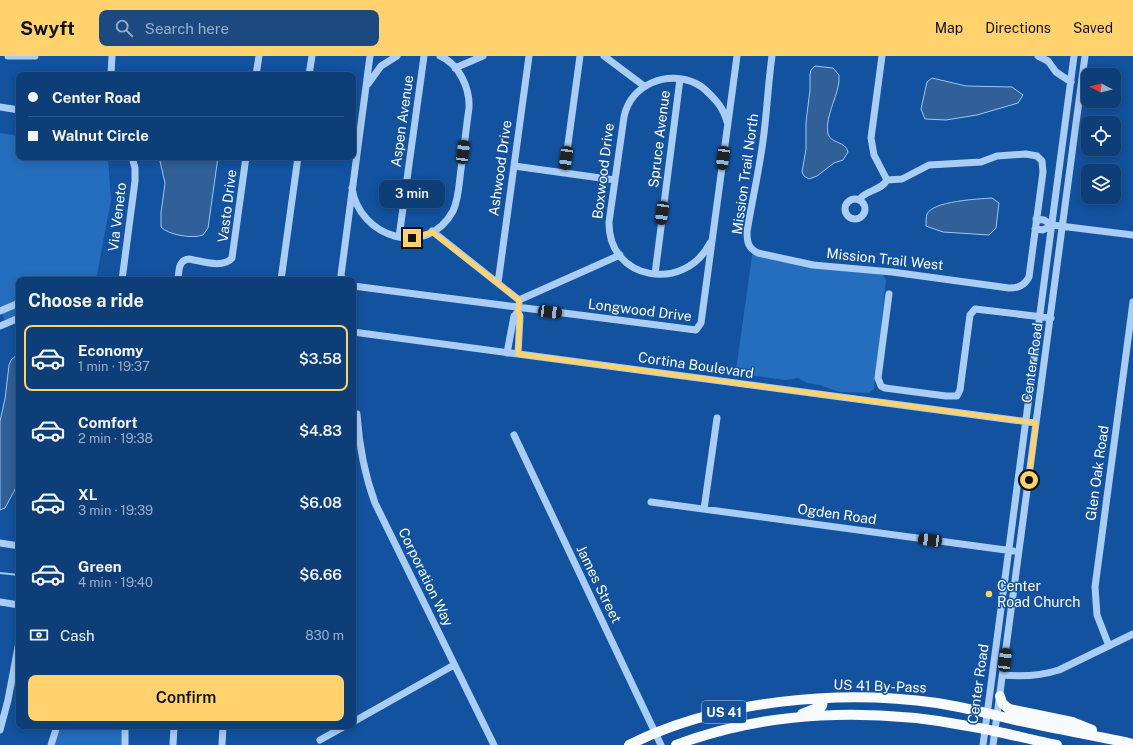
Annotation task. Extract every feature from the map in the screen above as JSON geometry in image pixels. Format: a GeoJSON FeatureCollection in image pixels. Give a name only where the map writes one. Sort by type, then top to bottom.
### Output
{"type":"FeatureCollection","features":[{"type":"Feature","properties":{"kind":"main road"},"geometry":{"type":"LineString","coordinates":[[1000,696],[1002,703],[1009,709],[1072,722],[1085,728],[1133,738]]}},
{"type":"Feature","properties":{"kind":"main road","name":"US 41 By-Pass"},"geometry":{"type":"LineString","coordinates":[[629,745],[689,721],[736,709],[765,704],[854,698],[900,699],[938,703],[1133,744]]}},
{"type":"Feature","properties":{"kind":"main road"},"geometry":{"type":"LineString","coordinates":[[791,719],[822,706],[823,699]]}},
{"type":"Feature","properties":{"kind":"main road","name":"US 41"},"geometry":{"type":"LineString","coordinates":[[676,745],[729,729],[791,719],[846,715],[881,716],[954,723],[1057,745]]}},
{"type":"Feature","properties":{"kind":"street"},"geometry":{"type":"LineString","coordinates":[[8,56],[35,56]]}},
{"type":"Feature","properties":{"kind":"street"},"geometry":{"type":"LineString","coordinates":[[111,72],[112,56]]}},
{"type":"Feature","properties":{"kind":"street"},"geometry":{"type":"LineString","coordinates":[[256,72],[259,56]]}},
{"type":"Feature","properties":{"kind":"street"},"geometry":{"type":"LineString","coordinates":[[309,72],[312,56]]}},
{"type":"Feature","properties":{"kind":"street"},"geometry":{"type":"LineString","coordinates":[[356,160],[370,56]]}},
{"type":"Feature","properties":{"kind":"street"},"geometry":{"type":"LineString","coordinates":[[366,89],[376,71],[385,63],[398,56]]}},
{"type":"Feature","properties":{"kind":"street","name":"Aspen Avenue"},"geometry":{"type":"LineString","coordinates":[[399,237],[424,56]]}},
{"type":"Feature","properties":{"kind":"street"},"geometry":{"type":"LineString","coordinates":[[352,188],[355,203],[367,220],[380,231],[399,237],[417,237],[432,232],[449,217],[458,196],[469,103],[466,86],[455,68],[440,56]]}},
{"type":"Feature","properties":{"kind":"street"},"geometry":{"type":"LineString","coordinates":[[455,68],[483,56]]}},
{"type":"Feature","properties":{"kind":"street","name":"Ashwood Drive"},"geometry":{"type":"LineString","coordinates":[[498,283],[529,56]]}},
{"type":"Feature","properties":{"kind":"street"},"geometry":{"type":"LineString","coordinates":[[564,173],[580,56]]}},
{"type":"Feature","properties":{"kind":"street"},"geometry":{"type":"LineString","coordinates":[[604,56],[644,86]]}},
{"type":"Feature","properties":{"kind":"street","name":"Longwood Drive"},"geometry":{"type":"LineString","coordinates":[[356,286],[518,310],[696,330],[701,323],[737,56]]}},
{"type":"Feature","properties":{"kind":"street","name":"Mission Trail North"},"geometry":{"type":"LineString","coordinates":[[750,247],[747,232],[761,158],[769,100],[769,78],[772,56]]}},
{"type":"Feature","properties":{"kind":"street"},"geometry":{"type":"LineString","coordinates":[[882,56],[871,147],[887,180]]}},
{"type":"Feature","properties":{"kind":"street"},"geometry":{"type":"LineString","coordinates":[[1038,56],[1048,61],[1061,76],[1071,82]]}},
{"type":"Feature","properties":{"kind":"street","name":"Center Road"},"geometry":{"type":"LineString","coordinates":[[983,745],[1074,56]]}},
{"type":"Feature","properties":{"kind":"street","name":"Center Road"},"geometry":{"type":"LineString","coordinates":[[993,745],[1085,56]]}},
{"type":"Feature","properties":{"kind":"street","name":"Boxwood Drive"},"geometry":{"type":"LineString","coordinates":[[713,233],[710,243],[702,255],[689,267],[671,274],[655,274],[637,269],[620,255],[612,240],[609,228],[615,180],[625,110],[633,95],[644,86],[660,80],[680,79],[698,84],[708,91],[724,114],[727,128]]}},
{"type":"Feature","properties":{"kind":"street","name":"Spruce Avenue"},"geometry":{"type":"LineString","coordinates":[[655,274],[680,79]]}},
{"type":"Feature","properties":{"kind":"street"},"geometry":{"type":"LineString","coordinates":[[0,107],[16,110]]}},
{"type":"Feature","properties":{"kind":"street"},"geometry":{"type":"LineString","coordinates":[[887,180],[902,179],[929,165],[981,162],[997,156],[1026,154],[1037,156],[1042,161],[1044,166],[1035,229],[1043,230],[1052,225]]}},
{"type":"Feature","properties":{"kind":"street","name":"Via Veneto"},"geometry":{"type":"LineString","coordinates":[[122,277],[135,181],[135,168],[133,160]]}},
{"type":"Feature","properties":{"kind":"street","name":"Vasto Drive"},"geometry":{"type":"LineString","coordinates":[[178,277],[180,265],[184,260],[190,259],[222,264],[226,263],[232,258],[246,160]]}},
{"type":"Feature","properties":{"kind":"street"},"geometry":{"type":"LineString","coordinates":[[281,277],[298,160]]}},
{"type":"Feature","properties":{"kind":"street"},"geometry":{"type":"LineString","coordinates":[[342,277],[356,160]]}},
{"type":"Feature","properties":{"kind":"street"},"geometry":{"type":"LineString","coordinates":[[514,166],[615,180]]}},
{"type":"Feature","properties":{"kind":"street"},"geometry":{"type":"LineString","coordinates":[[859,200],[862,196],[883,186],[887,180]]}},
{"type":"Feature","properties":{"kind":"street"},"geometry":{"type":"LineString","coordinates":[[1036,218],[1044,220],[1052,225],[1133,235]]}},
{"type":"Feature","properties":{"kind":"street","name":"Mission Trail West"},"geometry":{"type":"LineString","coordinates":[[750,247],[758,253],[813,265],[892,272],[1008,288],[1020,287],[1029,277],[1035,229]]}},
{"type":"Feature","properties":{"kind":"street"},"geometry":{"type":"LineString","coordinates":[[432,232],[519,300]]}},
{"type":"Feature","properties":{"kind":"street"},"geometry":{"type":"LineString","coordinates":[[519,300],[620,255]]}},
{"type":"Feature","properties":{"kind":"street"},"geometry":{"type":"LineString","coordinates":[[889,294],[878,378],[881,386],[885,388],[946,396],[957,396],[960,390],[970,315],[975,309],[1051,318]]}},
{"type":"Feature","properties":{"kind":"street"},"geometry":{"type":"LineString","coordinates":[[518,354],[520,316],[518,310],[519,300]]}},
{"type":"Feature","properties":{"kind":"street","name":"Glen Oak Road"},"geometry":{"type":"LineString","coordinates":[[1109,646],[1097,615],[1095,587],[1133,302]]}},
{"type":"Feature","properties":{"kind":"street"},"geometry":{"type":"LineString","coordinates":[[0,311],[16,304]]}},
{"type":"Feature","properties":{"kind":"street"},"geometry":{"type":"LineString","coordinates":[[507,353],[514,316],[518,310]]}},
{"type":"Feature","properties":{"kind":"street"},"geometry":{"type":"LineString","coordinates":[[0,326],[16,319]]}},
{"type":"Feature","properties":{"kind":"street","name":"Cortina Boulevard"},"geometry":{"type":"LineString","coordinates":[[356,332],[1036,423]]}},
{"type":"Feature","properties":{"kind":"street","name":"Corporation Way"},"geometry":{"type":"LineString","coordinates":[[357,414],[360,450],[364,470],[375,502],[494,745]]}},
{"type":"Feature","properties":{"kind":"street"},"geometry":{"type":"LineString","coordinates":[[704,509],[717,418]]}},
{"type":"Feature","properties":{"kind":"street","name":"James Street"},"geometry":{"type":"LineString","coordinates":[[514,435],[661,745]]}},
{"type":"Feature","properties":{"kind":"street","name":"Ogden Road"},"geometry":{"type":"LineString","coordinates":[[651,502],[1019,552]]}},
{"type":"Feature","properties":{"kind":"street"},"geometry":{"type":"LineString","coordinates":[[0,544],[16,546]]}},
{"type":"Feature","properties":{"kind":"street"},"geometry":{"type":"LineString","coordinates":[[0,602],[16,605]]}},
{"type":"Feature","properties":{"kind":"street"},"geometry":{"type":"LineString","coordinates":[[1003,675],[1036,676],[1048,674],[1133,634]]}},
{"type":"Feature","properties":{"kind":"street"},"geometry":{"type":"LineString","coordinates":[[0,730],[8,700],[16,658]]}},
{"type":"Feature","properties":{"kind":"street"},"geometry":{"type":"LineString","coordinates":[[356,720],[454,665]]}},
{"type":"Feature","properties":{"kind":"street"},"geometry":{"type":"LineString","coordinates":[[51,745],[56,729]]}},
{"type":"Feature","properties":{"kind":"street"},"geometry":{"type":"LineString","coordinates":[[125,729],[125,745]]}},
{"type":"Feature","properties":{"kind":"street"},"geometry":{"type":"LineString","coordinates":[[173,745],[174,729]]}},
{"type":"Feature","properties":{"kind":"street"},"geometry":{"type":"LineString","coordinates":[[222,745],[223,729]]}},
{"type":"Feature","properties":{"kind":"street"},"geometry":{"type":"LineString","coordinates":[[320,740],[340,729]]}},
{"type":"Feature","properties":{"kind":"shaded area"},"geometry":{"type":"Polygon","coordinates":[[[815,66],[833,68],[839,75],[838,89],[830,112],[827,127],[830,137],[847,148],[848,152],[843,160],[834,163],[817,176],[809,179],[804,176],[802,172],[806,149],[806,122],[810,90],[810,74],[811,70],[815,66]]]}},
{"type":"Feature","properties":{"kind":"shaded area"},"geometry":{"type":"Polygon","coordinates":[[[932,78],[966,86],[1012,87],[1023,95],[1018,103],[977,115],[946,120],[925,119],[921,109],[927,82],[932,78]]]}},
{"type":"Feature","properties":{"kind":"shaded area"},"geometry":{"type":"Polygon","coordinates":[[[0,133],[16,136],[16,160],[108,160],[111,200],[97,277],[16,277],[16,318],[6,323],[1,312],[0,133]]]}},
{"type":"Feature","properties":{"kind":"shaded area"},"geometry":{"type":"Polygon","coordinates":[[[160,160],[218,160],[208,228],[203,235],[193,237],[181,236],[164,230],[161,227],[161,213],[165,183],[160,160]]]}},
{"type":"Feature","properties":{"kind":"shaded area"},"geometry":{"type":"Polygon","coordinates":[[[992,198],[999,203],[996,228],[989,235],[943,232],[926,226],[927,214],[938,206],[947,203],[992,198]]]}},
{"type":"Feature","properties":{"kind":"shaded area"},"geometry":{"type":"Polygon","coordinates":[[[753,249],[883,275],[886,280],[874,389],[869,393],[839,392],[820,385],[807,383],[798,378],[785,380],[742,374],[736,370],[753,249]]]}},
{"type":"Feature","properties":{"kind":"shaded area"},"geometry":{"type":"Polygon","coordinates":[[[16,356],[16,488],[5,508],[0,510],[0,421],[11,360],[16,356]]]}},
{"type":"Feature","properties":{"kind":"shaded area"},"geometry":{"type":"Polygon","coordinates":[[[58,729],[121,729],[122,745],[54,745],[58,729]]]}},
{"type":"Feature","properties":{"kind":"waterway"},"geometry":{"type":"LineString","coordinates":[[0,573],[16,575]]}},
{"type":"Feature","properties":{"kind":"place","name":"Center Road Church"},"geometry":{"type":"Point","coordinates":[989,594]}},
{"type":"Feature","properties":{"kind":"route"},"geometry":{"type":"LineString","coordinates":[[412,238],[432,232],[519,300],[518,312],[520,316],[518,354],[1036,423],[1029,480]]}}]}
